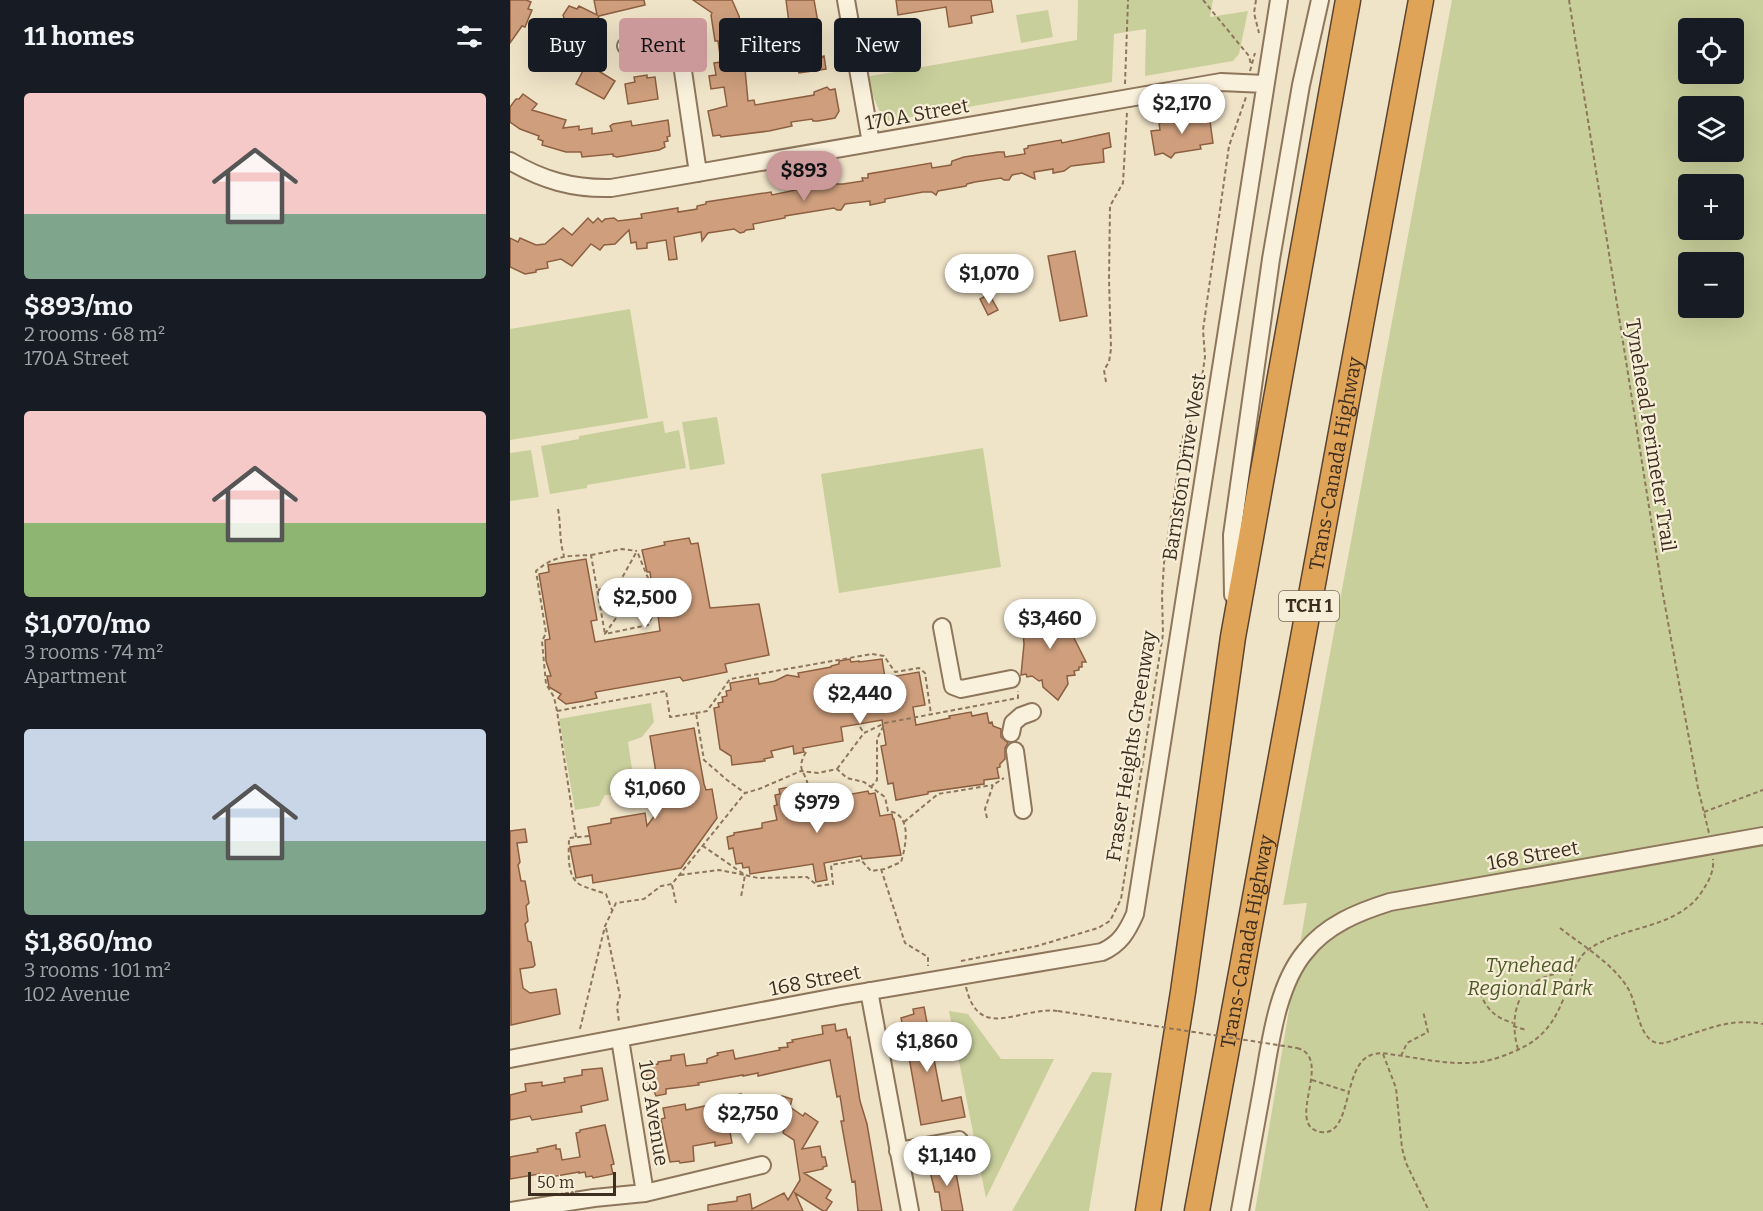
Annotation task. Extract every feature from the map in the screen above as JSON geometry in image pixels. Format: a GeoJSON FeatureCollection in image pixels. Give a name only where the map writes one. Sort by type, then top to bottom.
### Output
{"type":"FeatureCollection","features":[{"type":"Feature","properties":{"kind":"highway"},"geometry":{"type":"LineString","coordinates":[[1148,1211],[1183,992],[1233,637],[1348,0]]}},
{"type":"Feature","properties":{"kind":"highway","name":"Trans-Canada Highway"},"geometry":{"type":"LineString","coordinates":[[1197,1211],[1421,0]]}},
{"type":"Feature","properties":{"kind":"street"},"geometry":{"type":"LineString","coordinates":[[846,0],[871,143]]}},
{"type":"Feature","properties":{"kind":"street","name":"Barnston Drive West"},"geometry":{"type":"LineString","coordinates":[[1123,938],[1135,914],[1279,0]]}},
{"type":"Feature","properties":{"kind":"street"},"geometry":{"type":"LineString","coordinates":[[1233,637],[1234,524],[1271,259],[1301,85],[1320,0]]}},
{"type":"Feature","properties":{"kind":"street"},"geometry":{"type":"LineString","coordinates":[[683,72],[698,173]]}},
{"type":"Feature","properties":{"kind":"street","name":"170A Street"},"geometry":{"type":"LineString","coordinates":[[510,160],[547,180],[570,186],[611,188],[1221,82],[1265,84]]}},
{"type":"Feature","properties":{"kind":"street"},"geometry":{"type":"LineString","coordinates":[[942,627],[953,686],[961,689],[1015,683]]}},
{"type":"Feature","properties":{"kind":"street"},"geometry":{"type":"LineString","coordinates":[[1011,733],[1013,723],[1020,716],[1032,712]]}},
{"type":"Feature","properties":{"kind":"street"},"geometry":{"type":"LineString","coordinates":[[1015,751],[1023,810]]}},
{"type":"Feature","properties":{"kind":"street","name":"168 Street"},"geometry":{"type":"LineString","coordinates":[[1240,1211],[1275,1018],[1290,976],[1304,953],[1318,938],[1339,922],[1363,910],[1390,902],[1763,836]]}},
{"type":"Feature","properties":{"kind":"street","name":"168 Street"},"geometry":{"type":"LineString","coordinates":[[510,1059],[869,991],[1102,952],[1113,947],[1123,938]]}},
{"type":"Feature","properties":{"kind":"street"},"geometry":{"type":"LineString","coordinates":[[869,991],[910,1211]]}},
{"type":"Feature","properties":{"kind":"street","name":"103 Avenue"},"geometry":{"type":"LineString","coordinates":[[620,1039],[645,1193]]}},
{"type":"Feature","properties":{"kind":"street"},"geometry":{"type":"LineString","coordinates":[[898,1151],[959,1140]]}},
{"type":"Feature","properties":{"kind":"street"},"geometry":{"type":"LineString","coordinates":[[512,1211],[594,1198],[645,1193],[762,1165]]}},
{"type":"Feature","properties":{"kind":"path"},"geometry":{"type":"LineString","coordinates":[[1125,88],[1128,0]]}},
{"type":"Feature","properties":{"kind":"path"},"geometry":{"type":"LineString","coordinates":[[1203,0],[1249,56],[1251,65],[1256,52]]}},
{"type":"Feature","properties":{"kind":"path"},"geometry":{"type":"LineString","coordinates":[[1256,0],[1254,13],[1259,36]]}},
{"type":"Feature","properties":{"kind":"path","name":"Tynehead Perimeter Trail"},"geometry":{"type":"LineString","coordinates":[[1569,0],[1662,589],[1698,788],[1709,833]]}},
{"type":"Feature","properties":{"kind":"path","name":"Fraser Heights Greenway"},"geometry":{"type":"LineString","coordinates":[[962,967],[961,960],[1037,946],[1098,928],[1110,921],[1120,899],[1163,634],[1164,563],[1178,465],[1184,436],[1199,397],[1205,357],[1203,330],[1225,169],[1234,126],[1243,109],[1246,96]]}},
{"type":"Feature","properties":{"kind":"path"},"geometry":{"type":"LineString","coordinates":[[1106,382],[1104,370],[1109,362],[1111,349],[1110,206],[1123,183],[1127,109]]}},
{"type":"Feature","properties":{"kind":"path"},"geometry":{"type":"LineString","coordinates":[[558,509],[561,526],[559,537],[564,556]]}},
{"type":"Feature","properties":{"kind":"path"},"geometry":{"type":"LineString","coordinates":[[576,837],[557,711],[554,697],[546,684],[542,641],[546,633],[536,571],[548,561],[564,556],[591,555],[622,549],[637,551]]}},
{"type":"Feature","properties":{"kind":"path"},"geometry":{"type":"LineString","coordinates":[[597,590],[618,585],[637,551]]}},
{"type":"Feature","properties":{"kind":"path"},"geometry":{"type":"LineString","coordinates":[[604,634],[648,625],[656,608],[650,583],[637,551]]}},
{"type":"Feature","properties":{"kind":"path"},"geometry":{"type":"LineString","coordinates":[[591,555],[604,634]]}},
{"type":"Feature","properties":{"kind":"path"},"geometry":{"type":"LineString","coordinates":[[604,634],[616,618]]}},
{"type":"Feature","properties":{"kind":"path"},"geometry":{"type":"LineString","coordinates":[[557,711],[666,691],[670,717],[696,713],[707,711],[730,679],[872,654],[884,656],[895,672],[919,668],[925,673],[931,714]]}},
{"type":"Feature","properties":{"kind":"path"},"geometry":{"type":"LineString","coordinates":[[580,1029],[605,926],[616,903],[644,899],[661,886],[672,884],[745,792],[759,789],[801,771],[818,773],[837,769],[864,733],[885,723],[1018,698],[1015,683]]}},
{"type":"Feature","properties":{"kind":"path"},"geometry":{"type":"LineString","coordinates":[[696,713],[704,760],[745,792]]}},
{"type":"Feature","properties":{"kind":"path"},"geometry":{"type":"LineString","coordinates":[[871,787],[877,780],[877,739],[885,723]]}},
{"type":"Feature","properties":{"kind":"path"},"geometry":{"type":"LineString","coordinates":[[860,727],[864,733]]}},
{"type":"Feature","properties":{"kind":"path"},"geometry":{"type":"LineString","coordinates":[[806,752],[800,763],[801,771],[808,784],[810,811]]}},
{"type":"Feature","properties":{"kind":"path"},"geometry":{"type":"LineString","coordinates":[[680,875],[719,870],[758,878],[807,878],[818,886],[833,884],[831,865],[861,860],[871,870],[901,862],[906,846],[904,822],[897,814],[888,811],[885,797],[864,782],[848,778],[837,769]]}},
{"type":"Feature","properties":{"kind":"path"},"geometry":{"type":"LineString","coordinates":[[904,822],[938,794],[993,785],[1003,780],[1006,772]]}},
{"type":"Feature","properties":{"kind":"path"},"geometry":{"type":"LineString","coordinates":[[987,818],[985,809],[993,785]]}},
{"type":"Feature","properties":{"kind":"path"},"geometry":{"type":"LineString","coordinates":[[1704,812],[1763,790]]}},
{"type":"Feature","properties":{"kind":"path"},"geometry":{"type":"LineString","coordinates":[[589,836],[569,838],[569,864],[578,883],[606,894],[612,910]]}},
{"type":"Feature","properties":{"kind":"path"},"geometry":{"type":"LineString","coordinates":[[704,846],[745,875]]}},
{"type":"Feature","properties":{"kind":"path"},"geometry":{"type":"LineString","coordinates":[[967,990],[972,1007],[986,1017],[997,1018],[1058,1011],[1304,1051],[1310,1058],[1312,1066],[1306,1116],[1310,1126],[1318,1132],[1330,1132],[1338,1125],[1355,1071],[1361,1061],[1373,1054],[1383,1053],[1449,1063],[1475,1063],[1497,1058],[1533,1041],[1549,1028],[1557,1015],[1580,957],[1610,938],[1671,917],[1690,906],[1709,879],[1714,866],[1713,855]]}},
{"type":"Feature","properties":{"kind":"path"},"geometry":{"type":"LineString","coordinates":[[881,869],[905,943],[928,957],[928,966]]}},
{"type":"Feature","properties":{"kind":"path"},"geometry":{"type":"LineString","coordinates":[[741,897],[745,875]]}},
{"type":"Feature","properties":{"kind":"path"},"geometry":{"type":"LineString","coordinates":[[672,884],[676,903]]}},
{"type":"Feature","properties":{"kind":"path"},"geometry":{"type":"LineString","coordinates":[[605,926],[620,996],[617,1006],[619,1022]]}},
{"type":"Feature","properties":{"kind":"path"},"geometry":{"type":"LineString","coordinates":[[1560,928],[1607,965],[1628,990],[1646,1036],[1652,1041],[1664,1043],[1727,1022],[1763,1024]]}},
{"type":"Feature","properties":{"kind":"path"},"geometry":{"type":"LineString","coordinates":[[1518,1049],[1513,1024],[1518,1005],[1527,989],[1541,979],[1573,970]]}},
{"type":"Feature","properties":{"kind":"path"},"geometry":{"type":"LineString","coordinates":[[1527,989],[1535,994]]}},
{"type":"Feature","properties":{"kind":"path"},"geometry":{"type":"LineString","coordinates":[[1480,993],[1491,1012],[1502,1020],[1526,1030]]}},
{"type":"Feature","properties":{"kind":"path"},"geometry":{"type":"LineString","coordinates":[[1401,1056],[1407,1043],[1428,1032],[1423,1011]]}},
{"type":"Feature","properties":{"kind":"path"},"geometry":{"type":"LineString","coordinates":[[1383,1053],[1396,1088],[1402,1148],[1406,1163],[1429,1211]]}},
{"type":"Feature","properties":{"kind":"path"},"geometry":{"type":"LineString","coordinates":[[1310,1080],[1349,1092]]}},
{"type":"Feature","properties":{"kind":"green space"},"geometry":{"type":"Polygon","coordinates":[[[1078,0],[1213,0],[1210,17],[1248,11],[1239,54],[1233,61],[1145,76],[1146,29],[1114,34],[1112,82],[888,121],[882,117],[865,77],[894,72],[921,72],[921,67],[1077,40],[1078,0]]]}},
{"type":"Feature","properties":{"kind":"green space","name":"Tynehead Regional Park"},"geometry":{"type":"Polygon","coordinates":[[[1452,0],[1763,0],[1763,1211],[1255,1211],[1307,903],[1283,905],[1452,0]]]}},
{"type":"Feature","properties":{"kind":"green space"},"geometry":{"type":"Polygon","coordinates":[[[1048,10],[1053,37],[1021,43],[1016,15],[1048,10]]]}},
{"type":"Feature","properties":{"kind":"green space"},"geometry":{"type":"Polygon","coordinates":[[[630,309],[648,418],[510,440],[510,329],[630,309]]]}},
{"type":"Feature","properties":{"kind":"green space"},"geometry":{"type":"Polygon","coordinates":[[[717,417],[725,464],[690,470],[682,422],[717,417]]]}},
{"type":"Feature","properties":{"kind":"green space"},"geometry":{"type":"Polygon","coordinates":[[[663,421],[665,433],[679,430],[686,468],[587,485],[587,488],[550,494],[541,446],[579,439],[579,436],[663,421]]]}},
{"type":"Feature","properties":{"kind":"green space"},"geometry":{"type":"Polygon","coordinates":[[[983,448],[1001,567],[839,593],[821,474],[983,448]]]}},
{"type":"Feature","properties":{"kind":"green space"},"geometry":{"type":"Polygon","coordinates":[[[531,450],[539,497],[510,501],[510,453],[531,450]]]}},
{"type":"Feature","properties":{"kind":"green space"},"geometry":{"type":"Polygon","coordinates":[[[651,703],[654,722],[642,737],[628,742],[635,789],[624,794],[605,795],[599,806],[575,810],[559,719],[651,703]]]}},
{"type":"Feature","properties":{"kind":"green space"},"geometry":{"type":"Polygon","coordinates":[[[949,1011],[968,1014],[1001,1059],[1054,1059],[986,1198],[949,1011]]]}},
{"type":"Feature","properties":{"kind":"green space"},"geometry":{"type":"Polygon","coordinates":[[[1092,1072],[1112,1073],[1089,1211],[1012,1211],[1092,1072]]]}},
{"type":"Feature","properties":{"kind":"building"},"geometry":{"type":"Polygon","coordinates":[[[510,0],[531,2],[528,9],[532,10],[525,27],[522,26],[510,43],[510,0]]]}},
{"type":"Feature","properties":{"kind":"building"},"geometry":{"type":"Polygon","coordinates":[[[594,0],[644,0],[645,5],[598,18],[564,18],[563,15],[569,6],[577,9],[579,6],[597,15],[594,0]]]}},
{"type":"Feature","properties":{"kind":"building"},"geometry":{"type":"Polygon","coordinates":[[[693,0],[732,0],[739,16],[739,18],[719,18],[719,48],[718,41],[715,41],[712,13],[693,0]]]}},
{"type":"Feature","properties":{"kind":"building"},"geometry":{"type":"Polygon","coordinates":[[[786,0],[814,0],[817,18],[788,18],[786,0]]]}},
{"type":"Feature","properties":{"kind":"building"},"geometry":{"type":"Polygon","coordinates":[[[896,0],[991,0],[993,12],[971,16],[972,23],[949,27],[946,7],[898,15],[896,0]]]}},
{"type":"Feature","properties":{"kind":"building"},"geometry":{"type":"Polygon","coordinates":[[[824,56],[826,69],[822,70],[822,57],[824,56]]]}},
{"type":"Feature","properties":{"kind":"building"},"geometry":{"type":"Polygon","coordinates":[[[719,62],[719,72],[745,72],[748,101],[754,100],[755,105],[814,95],[814,92],[827,87],[830,90],[835,89],[839,111],[835,118],[791,122],[792,126],[769,131],[713,136],[708,111],[727,106],[724,87],[711,89],[709,76],[716,75],[714,63],[719,62]]]}},
{"type":"Feature","properties":{"kind":"building"},"geometry":{"type":"Polygon","coordinates":[[[582,72],[600,72],[615,81],[604,99],[576,84],[582,72]]]}},
{"type":"Feature","properties":{"kind":"building"},"geometry":{"type":"Polygon","coordinates":[[[647,75],[647,78],[655,77],[658,99],[628,104],[625,84],[635,82],[634,77],[647,75]]]}},
{"type":"Feature","properties":{"kind":"building"},"geometry":{"type":"Polygon","coordinates":[[[523,94],[537,104],[532,110],[566,120],[563,128],[579,126],[579,130],[592,128],[592,134],[612,131],[610,126],[613,124],[631,121],[632,126],[668,120],[670,136],[667,137],[668,141],[664,142],[665,147],[659,150],[617,157],[613,154],[582,157],[581,152],[566,152],[542,145],[543,141],[538,139],[539,136],[520,129],[510,122],[510,107],[523,94]]]}},
{"type":"Feature","properties":{"kind":"building"},"geometry":{"type":"Polygon","coordinates":[[[1209,114],[1213,143],[1200,145],[1201,149],[1175,153],[1171,158],[1163,153],[1155,155],[1151,131],[1160,130],[1159,123],[1209,114]]]}},
{"type":"Feature","properties":{"kind":"building"},"geometry":{"type":"Polygon","coordinates":[[[1109,133],[1111,147],[1103,149],[1104,162],[1071,166],[1064,171],[1053,173],[1053,169],[1034,172],[1035,179],[1022,173],[1012,175],[1009,180],[1001,178],[975,182],[938,191],[936,195],[932,192],[923,192],[885,199],[885,202],[870,205],[870,201],[845,204],[841,210],[834,208],[753,224],[754,229],[740,233],[734,229],[708,233],[702,241],[701,232],[674,237],[677,259],[669,260],[666,240],[647,243],[647,248],[637,249],[636,242],[631,243],[629,230],[615,244],[604,245],[600,250],[591,244],[572,266],[561,259],[547,262],[548,268],[525,274],[510,267],[510,238],[518,242],[520,238],[536,245],[545,244],[563,228],[572,235],[588,218],[593,223],[598,218],[602,222],[605,219],[614,218],[618,221],[642,218],[641,214],[678,208],[678,212],[697,209],[697,206],[706,204],[706,202],[771,192],[772,195],[796,190],[802,186],[834,181],[835,184],[843,184],[863,181],[862,178],[868,178],[868,174],[931,163],[932,168],[951,165],[952,161],[964,157],[998,152],[1004,152],[1005,157],[1025,154],[1024,149],[1028,146],[1061,140],[1062,143],[1109,133]]]}},
{"type":"Feature","properties":{"kind":"building"},"geometry":{"type":"Polygon","coordinates":[[[1075,251],[1087,316],[1060,321],[1048,256],[1075,251]]]}},
{"type":"Feature","properties":{"kind":"building"},"geometry":{"type":"Polygon","coordinates":[[[989,294],[998,310],[988,315],[980,299],[989,294]]]}},
{"type":"Feature","properties":{"kind":"building"},"geometry":{"type":"Polygon","coordinates":[[[689,538],[691,544],[698,543],[710,608],[759,604],[769,655],[725,664],[727,672],[683,681],[680,677],[595,692],[597,698],[566,704],[558,698],[561,694],[549,687],[547,676],[551,676],[546,661],[545,640],[550,639],[539,574],[549,572],[548,565],[586,559],[597,620],[591,621],[595,642],[660,631],[658,615],[663,614],[659,594],[657,586],[652,587],[650,572],[647,572],[642,550],[665,545],[664,542],[689,538]]]}},
{"type":"Feature","properties":{"kind":"building"},"geometry":{"type":"Polygon","coordinates":[[[1052,605],[1052,611],[1061,609],[1068,614],[1071,632],[1086,662],[1082,662],[1082,667],[1074,671],[1075,675],[1067,676],[1068,684],[1058,700],[1043,687],[1042,680],[1039,681],[1032,676],[1027,677],[1026,674],[1021,675],[1024,644],[1022,622],[1025,617],[1035,615],[1034,609],[1052,605]]]}},
{"type":"Feature","properties":{"kind":"building"},"geometry":{"type":"Polygon","coordinates":[[[850,659],[851,662],[859,662],[882,659],[885,678],[919,672],[925,705],[913,707],[916,725],[971,712],[972,716],[987,713],[989,723],[992,722],[993,726],[1001,729],[1001,737],[1008,743],[1005,748],[1005,759],[997,768],[999,778],[984,780],[984,784],[928,792],[928,794],[896,800],[893,783],[888,784],[881,746],[886,745],[882,720],[841,727],[843,741],[803,748],[804,752],[794,754],[793,746],[771,751],[773,757],[764,759],[765,761],[732,765],[731,756],[720,749],[714,708],[719,707],[718,703],[723,702],[722,697],[727,696],[726,691],[731,690],[730,683],[758,678],[759,684],[775,681],[787,675],[799,677],[798,673],[831,667],[839,664],[839,661],[850,659]]]}},
{"type":"Feature","properties":{"kind":"building"},"geometry":{"type":"Polygon","coordinates":[[[694,728],[704,784],[706,790],[712,789],[717,818],[681,868],[593,883],[592,875],[576,878],[570,847],[591,844],[588,827],[611,823],[611,819],[645,813],[647,826],[674,789],[659,791],[650,736],[694,728]]]}},
{"type":"Feature","properties":{"kind":"building"},"geometry":{"type":"Polygon","coordinates":[[[796,786],[796,791],[801,790],[803,803],[868,791],[869,794],[875,793],[880,816],[892,814],[901,855],[862,859],[861,856],[824,863],[827,880],[816,882],[813,864],[750,874],[749,867],[743,868],[742,863],[736,864],[733,848],[729,849],[727,837],[734,833],[762,828],[762,823],[777,820],[774,806],[777,805],[775,795],[780,794],[779,789],[796,786]]]}},
{"type":"Feature","properties":{"kind":"building"},"geometry":{"type":"Polygon","coordinates":[[[525,829],[527,842],[517,843],[520,862],[518,865],[521,881],[525,881],[529,903],[526,906],[528,921],[525,924],[535,965],[520,969],[523,988],[530,993],[556,989],[560,1014],[511,1025],[510,831],[525,829]]]}},
{"type":"Feature","properties":{"kind":"building"},"geometry":{"type":"Polygon","coordinates":[[[924,1007],[942,1101],[961,1097],[965,1117],[921,1125],[907,1038],[901,1018],[914,1014],[913,1009],[924,1007]]]}},
{"type":"Feature","properties":{"kind":"building"},"geometry":{"type":"Polygon","coordinates":[[[835,1024],[836,1031],[846,1029],[848,1038],[850,1037],[882,1211],[858,1211],[855,1181],[852,1182],[841,1121],[844,1121],[840,1096],[837,1097],[830,1060],[758,1076],[758,1073],[743,1075],[698,1083],[699,1085],[666,1089],[666,1094],[656,1096],[651,1084],[648,1085],[646,1068],[651,1068],[651,1065],[658,1064],[658,1062],[671,1060],[671,1056],[684,1054],[686,1066],[707,1063],[707,1059],[718,1055],[717,1053],[733,1050],[735,1059],[780,1050],[779,1048],[788,1047],[787,1043],[793,1042],[792,1040],[823,1034],[822,1026],[835,1024]]]}},
{"type":"Feature","properties":{"kind":"building"},"geometry":{"type":"Polygon","coordinates":[[[602,1068],[608,1100],[581,1106],[582,1112],[532,1120],[530,1116],[510,1120],[510,1095],[526,1091],[525,1084],[542,1082],[542,1086],[565,1082],[564,1078],[582,1075],[582,1070],[602,1068]]]}},
{"type":"Feature","properties":{"kind":"building"},"geometry":{"type":"Polygon","coordinates":[[[741,1094],[742,1104],[765,1099],[780,1103],[782,1096],[792,1099],[790,1107],[818,1122],[802,1149],[820,1146],[827,1166],[804,1173],[831,1190],[826,1198],[832,1202],[826,1211],[795,1193],[803,1211],[708,1211],[708,1205],[737,1201],[737,1197],[750,1194],[752,1209],[784,1193],[788,1200],[800,1180],[794,1140],[783,1133],[784,1130],[751,1121],[752,1128],[730,1132],[732,1143],[715,1146],[715,1142],[693,1146],[694,1161],[670,1162],[661,1119],[665,1118],[663,1108],[685,1104],[686,1110],[714,1104],[715,1109],[734,1105],[732,1096],[741,1094]]]}},
{"type":"Feature","properties":{"kind":"building"},"geometry":{"type":"Polygon","coordinates":[[[605,1125],[614,1164],[611,1165],[613,1174],[593,1178],[592,1176],[586,1177],[585,1172],[579,1172],[540,1179],[539,1174],[510,1179],[510,1157],[538,1152],[537,1149],[556,1145],[556,1149],[560,1149],[562,1160],[580,1157],[576,1133],[580,1130],[605,1125]]]}},
{"type":"Feature","properties":{"kind":"building"},"geometry":{"type":"Polygon","coordinates":[[[954,1162],[963,1211],[942,1211],[939,1192],[935,1192],[929,1167],[954,1162]]]}}]}
